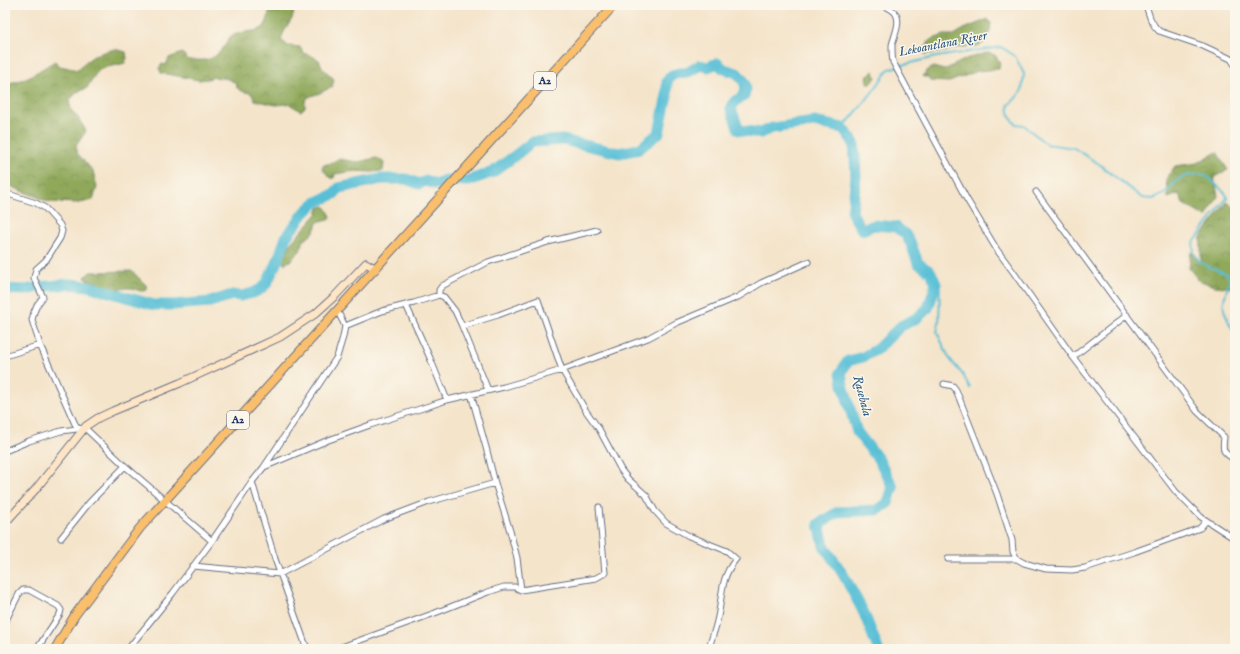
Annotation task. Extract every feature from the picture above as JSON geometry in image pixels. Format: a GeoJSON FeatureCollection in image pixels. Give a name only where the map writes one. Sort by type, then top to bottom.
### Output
{"type":"FeatureCollection","features":[{"type":"Feature","properties":{"kind":"main road","name":"A2"},"geometry":{"type":"LineString","coordinates":[[55,649],[75,615],[140,528],[338,312],[614,5]]}},
{"type":"Feature","properties":{"kind":"street"},"geometry":{"type":"LineString","coordinates":[[882,5],[892,10],[896,14],[898,20],[892,45],[893,62],[966,198],[997,250],[1073,357],[1176,492],[1206,521],[1235,539]]}},
{"type":"Feature","properties":{"kind":"street"},"geometry":{"type":"LineString","coordinates":[[1146,5],[1148,14],[1154,26],[1159,31],[1203,46],[1230,59],[1235,65]]}},
{"type":"Feature","properties":{"kind":"street"},"geometry":{"type":"LineString","coordinates":[[1036,192],[1197,411],[1224,437],[1222,449],[1226,454],[1235,460]]}},
{"type":"Feature","properties":{"kind":"street"},"geometry":{"type":"LineString","coordinates":[[5,193],[36,203],[45,208],[60,225],[62,231],[60,238],[46,260],[36,269],[34,278],[43,296],[37,305],[32,320],[40,345],[75,424],[212,541]]}},
{"type":"Feature","properties":{"kind":"street"},"geometry":{"type":"LineString","coordinates":[[438,295],[442,286],[488,262],[548,242],[597,230]]}},
{"type":"Feature","properties":{"kind":"street"},"geometry":{"type":"LineString","coordinates":[[264,467],[326,441],[370,425],[447,400],[504,387],[562,370],[648,338],[738,297],[761,283],[808,262]]}},
{"type":"Feature","properties":{"kind":"street"},"geometry":{"type":"LineString","coordinates":[[5,451],[29,441],[61,431],[81,428],[113,411],[180,383],[280,337],[315,314],[335,296],[366,263],[376,269]]}},
{"type":"Feature","properties":{"kind":"street"},"geometry":{"type":"LineString","coordinates":[[345,326],[382,311],[438,295],[444,297],[455,311],[488,390]]}},
{"type":"Feature","properties":{"kind":"street"},"geometry":{"type":"LineString","coordinates":[[462,326],[498,315],[538,300],[562,370],[586,411],[599,429],[621,470],[646,496],[655,511],[666,523],[688,536],[727,551],[736,559],[728,570],[724,581],[717,622],[709,649]]}},
{"type":"Feature","properties":{"kind":"street"},"geometry":{"type":"LineString","coordinates":[[406,305],[447,400]]}},
{"type":"Feature","properties":{"kind":"street"},"geometry":{"type":"LineString","coordinates":[[128,649],[212,541],[264,467],[337,357],[345,326],[343,319],[338,312]]}},
{"type":"Feature","properties":{"kind":"street"},"geometry":{"type":"LineString","coordinates":[[1073,357],[1127,315]]}},
{"type":"Feature","properties":{"kind":"street"},"geometry":{"type":"LineString","coordinates":[[5,356],[40,345]]}},
{"type":"Feature","properties":{"kind":"street"},"geometry":{"type":"LineString","coordinates":[[944,384],[953,386],[956,390],[997,494],[1012,540],[1013,552],[1017,559]]}},
{"type":"Feature","properties":{"kind":"street"},"geometry":{"type":"LineString","coordinates":[[471,394],[487,451],[494,483],[510,530],[517,558],[521,590]]}},
{"type":"Feature","properties":{"kind":"street"},"geometry":{"type":"LineString","coordinates":[[5,523],[35,490],[81,428]]}},
{"type":"Feature","properties":{"kind":"street"},"geometry":{"type":"LineString","coordinates":[[61,538],[89,503],[125,466]]}},
{"type":"Feature","properties":{"kind":"street"},"geometry":{"type":"LineString","coordinates":[[252,482],[280,574],[307,649]]}},
{"type":"Feature","properties":{"kind":"street"},"geometry":{"type":"LineString","coordinates":[[193,566],[280,574],[384,519],[429,502],[494,483]]}},
{"type":"Feature","properties":{"kind":"street"},"geometry":{"type":"LineString","coordinates":[[336,649],[504,587],[515,587],[521,590],[596,578],[605,572],[599,507]]}},
{"type":"Feature","properties":{"kind":"street"},"geometry":{"type":"LineString","coordinates":[[948,559],[1017,559],[1024,563],[1046,569],[1072,570],[1085,568],[1134,552],[1200,528],[1206,521]]}},
{"type":"Feature","properties":{"kind":"street"},"geometry":{"type":"LineString","coordinates":[[5,622],[19,594],[23,590],[29,590],[58,606],[60,614],[37,649]]}},
{"type":"Feature","properties":{"kind":"green space"},"geometry":{"type":"Polygon","coordinates":[[[276,5],[291,5],[294,7],[293,17],[284,31],[281,40],[288,46],[300,47],[303,53],[319,60],[322,67],[334,79],[332,87],[309,97],[305,103],[305,107],[301,111],[289,104],[276,105],[255,100],[251,93],[244,92],[237,88],[236,83],[228,79],[214,77],[199,80],[161,73],[159,68],[162,64],[166,65],[169,58],[182,53],[189,60],[205,60],[212,58],[220,52],[231,36],[262,28],[268,19],[269,10],[276,5]]]}},
{"type":"Feature","properties":{"kind":"green space"},"geometry":{"type":"Polygon","coordinates":[[[988,19],[991,22],[990,31],[985,42],[978,46],[954,48],[946,51],[925,54],[923,51],[930,40],[944,35],[954,35],[988,19]]]}},
{"type":"Feature","properties":{"kind":"green space"},"geometry":{"type":"Polygon","coordinates":[[[115,49],[126,52],[127,58],[125,63],[106,67],[99,71],[87,88],[77,92],[69,101],[71,110],[79,119],[86,131],[76,146],[77,153],[93,171],[97,187],[93,200],[80,203],[49,202],[5,184],[5,82],[24,79],[55,61],[60,66],[78,70],[87,61],[95,56],[115,49]]]}},
{"type":"Feature","properties":{"kind":"green space"},"geometry":{"type":"Polygon","coordinates":[[[988,53],[995,55],[1000,62],[999,69],[978,71],[949,82],[930,81],[928,77],[923,77],[926,71],[933,67],[944,70],[968,58],[988,53]]]}},
{"type":"Feature","properties":{"kind":"green space"},"geometry":{"type":"Polygon","coordinates":[[[872,71],[876,77],[872,83],[868,83],[866,78],[872,71]]]}},
{"type":"Feature","properties":{"kind":"green space"},"geometry":{"type":"Polygon","coordinates":[[[1217,152],[1228,170],[1214,177],[1218,196],[1206,217],[1183,204],[1179,194],[1168,198],[1166,179],[1175,166],[1197,163],[1217,152]]]}},
{"type":"Feature","properties":{"kind":"green space"},"geometry":{"type":"Polygon","coordinates":[[[376,158],[384,163],[383,171],[355,171],[335,174],[334,178],[330,178],[322,168],[323,165],[338,159],[358,162],[376,158]]]}},
{"type":"Feature","properties":{"kind":"green space"},"geometry":{"type":"Polygon","coordinates":[[[1227,202],[1235,208],[1235,288],[1215,286],[1198,280],[1189,268],[1191,252],[1201,262],[1201,237],[1227,202]]]}},
{"type":"Feature","properties":{"kind":"green space"},"geometry":{"type":"Polygon","coordinates":[[[325,206],[331,216],[329,220],[320,221],[317,223],[314,232],[303,242],[300,251],[290,261],[284,264],[282,260],[290,244],[317,214],[319,208],[325,206]]]}},
{"type":"Feature","properties":{"kind":"green space"},"geometry":{"type":"Polygon","coordinates":[[[132,271],[147,286],[147,290],[139,291],[129,288],[112,290],[87,280],[85,277],[90,272],[132,271]]]}},
{"type":"Feature","properties":{"kind":"waterway","name":"Lekoantlana River"},"geometry":{"type":"LineString","coordinates":[[843,128],[889,69],[936,57],[1001,47],[1015,56],[1024,74],[1022,90],[1008,106],[1010,117],[1016,124],[1024,125],[1046,144],[1074,148],[1099,164],[1142,198],[1153,199],[1164,194],[1180,178],[1200,174],[1208,177],[1226,194],[1227,198],[1193,244],[1194,253],[1199,261],[1227,274],[1230,282],[1224,297],[1224,309],[1235,334]]}},
{"type":"Feature","properties":{"kind":"waterway","name":"Lekoantlana River"},"geometry":{"type":"LineString","coordinates":[[5,289],[26,290],[38,287],[70,284],[88,286],[154,305],[210,302],[232,295],[241,296],[253,293],[261,289],[267,283],[286,237],[305,212],[315,203],[334,194],[339,188],[381,179],[406,179],[419,184],[426,181],[436,184],[445,180],[468,181],[493,172],[532,142],[563,140],[619,153],[639,149],[659,133],[667,95],[667,81],[672,75],[687,73],[700,65],[708,67],[717,63],[724,69],[737,73],[744,81],[746,89],[744,96],[735,101],[731,109],[739,130],[761,133],[772,128],[814,122],[843,128],[854,143],[856,176],[852,213],[862,230],[874,225],[896,227],[905,234],[911,244],[918,263],[931,272],[936,284],[928,308],[917,318],[901,326],[877,349],[863,357],[848,361],[841,372],[843,385],[857,432],[879,460],[893,487],[888,503],[878,510],[838,512],[819,524],[824,546],[843,574],[864,613],[878,649]]}},
{"type":"Feature","properties":{"kind":"waterway"},"geometry":{"type":"LineString","coordinates":[[936,284],[940,289],[939,323],[937,332],[949,358],[963,375],[970,388]]}},
{"type":"Feature","properties":{"kind":"water label","name":"Rasebala"},"geometry":{"type":"Point","coordinates":[862,396]}}]}
